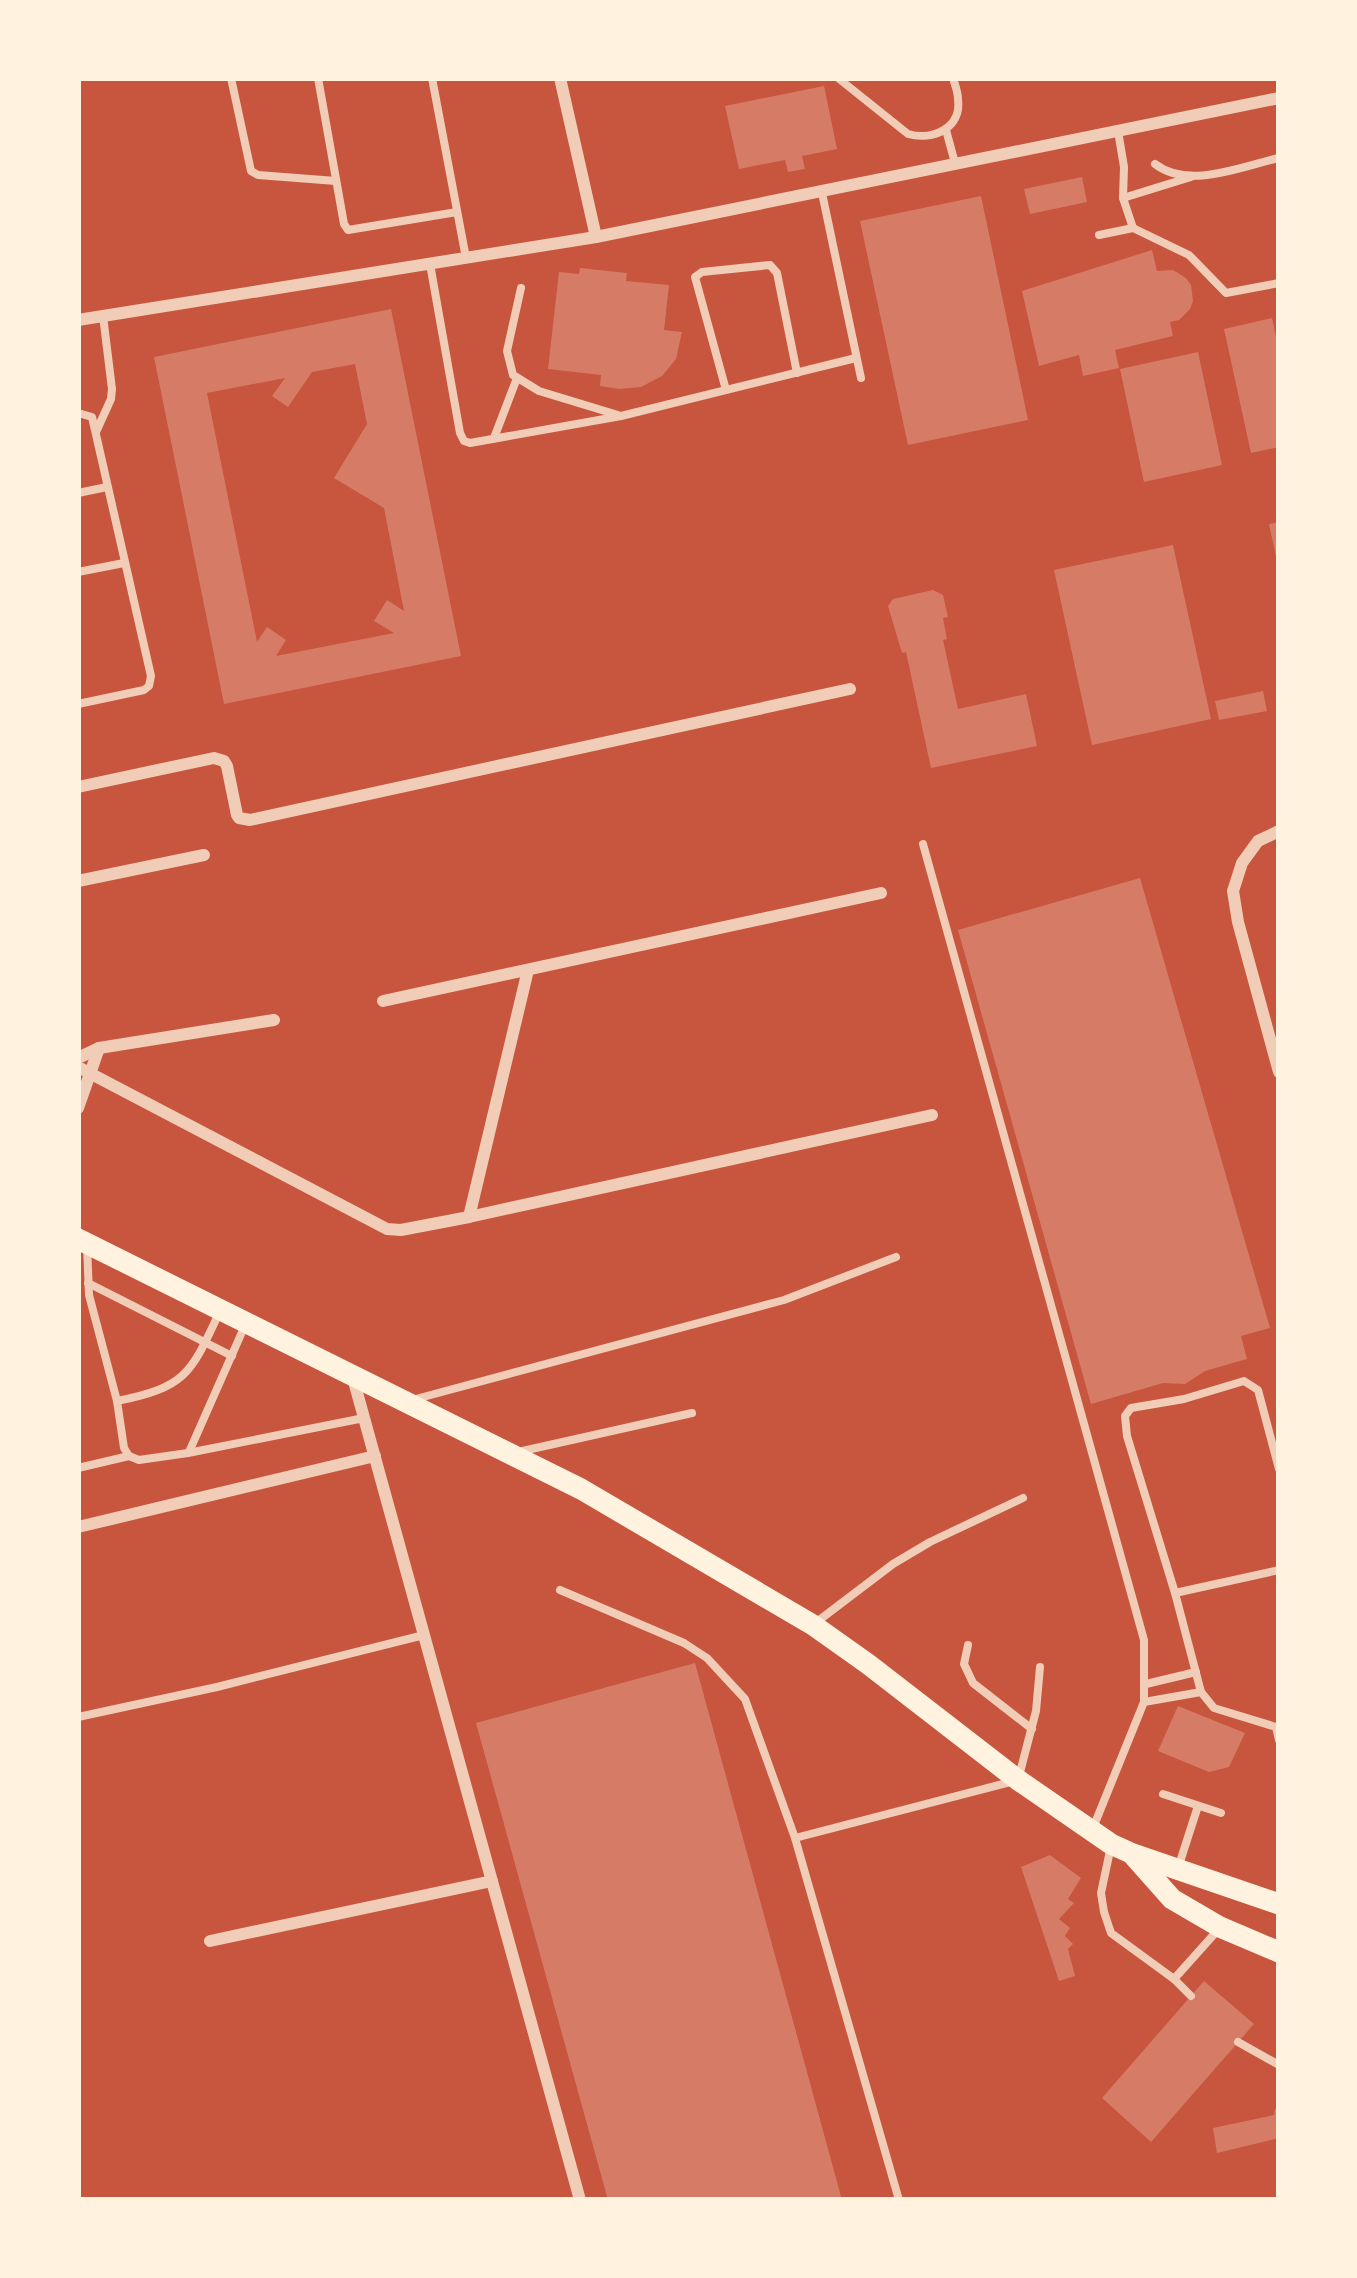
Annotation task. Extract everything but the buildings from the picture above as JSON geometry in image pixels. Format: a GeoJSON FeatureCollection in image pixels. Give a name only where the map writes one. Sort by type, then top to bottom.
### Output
{"type":"FeatureCollection","features":[{"type":"Feature","properties":{"kind":"main road"},"geometry":{"type":"LineString","coordinates":[[83,1241],[581,1489],[813,1625],[1111,1844],[1273,1900]]}},
{"type":"Feature","properties":{"kind":"main road"},"geometry":{"type":"LineString","coordinates":[[1133,1854],[1172,1899],[1220,1927],[1279,1952]]}},
{"type":"Feature","properties":{"kind":"main road"},"geometry":{"type":"LineString","coordinates":[[1255,1942],[1279,1972]]}},
{"type":"Feature","properties":{"kind":"street"},"geometry":{"type":"LineString","coordinates":[[560,78],[596,237]]}},
{"type":"Feature","properties":{"kind":"street"},"geometry":{"type":"LineString","coordinates":[[78,320],[596,237],[1279,98]]}},
{"type":"Feature","properties":{"kind":"street"},"geometry":{"type":"LineString","coordinates":[[78,787],[214,758],[227,766],[237,815],[250,820],[850,689]]}},
{"type":"Feature","properties":{"kind":"street"},"geometry":{"type":"LineString","coordinates":[[1279,831],[1258,842],[1242,862],[1233,891],[1279,1072]]}},
{"type":"Feature","properties":{"kind":"street"},"geometry":{"type":"LineString","coordinates":[[78,881],[203,855]]}},
{"type":"Feature","properties":{"kind":"street"},"geometry":{"type":"LineString","coordinates":[[382,1001],[880,893]]}},
{"type":"Feature","properties":{"kind":"street"},"geometry":{"type":"LineString","coordinates":[[469,1217],[529,970]]}},
{"type":"Feature","properties":{"kind":"street"},"geometry":{"type":"LineString","coordinates":[[78,1108],[82,1066],[99,1048],[274,1020]]}},
{"type":"Feature","properties":{"kind":"street"},"geometry":{"type":"LineString","coordinates":[[82,1066],[376,1225],[401,1230],[932,1115]]}},
{"type":"Feature","properties":{"kind":"street"},"geometry":{"type":"LineString","coordinates":[[352,1376],[580,2200]]}},
{"type":"Feature","properties":{"kind":"street"},"geometry":{"type":"LineString","coordinates":[[78,1527],[374,1456]]}},
{"type":"Feature","properties":{"kind":"street"},"geometry":{"type":"LineString","coordinates":[[210,1941],[492,1881]]}},
{"type":"Feature","properties":{"kind":"lane"},"geometry":{"type":"LineString","coordinates":[[231,78],[251,171],[337,181]]}},
{"type":"Feature","properties":{"kind":"lane"},"geometry":{"type":"LineString","coordinates":[[317,78],[344,224],[352,232],[457,212]]}},
{"type":"Feature","properties":{"kind":"lane"},"geometry":{"type":"LineString","coordinates":[[432,78],[466,258]]}},
{"type":"Feature","properties":{"kind":"lane"},"geometry":{"type":"LineString","coordinates":[[838,78],[908,134],[927,137],[946,130],[957,118],[959,101],[952,78]]}},
{"type":"Feature","properties":{"kind":"lane"},"geometry":{"type":"LineString","coordinates":[[946,130],[955,165]]}},
{"type":"Feature","properties":{"kind":"lane"},"geometry":{"type":"LineString","coordinates":[[1118,131],[1124,198],[1132,228]]}},
{"type":"Feature","properties":{"kind":"lane"},"geometry":{"type":"LineString","coordinates":[[1124,198],[1279,158]]}},
{"type":"Feature","properties":{"kind":"lane"},"geometry":{"type":"LineString","coordinates":[[1155,164],[1192,177]]}},
{"type":"Feature","properties":{"kind":"lane"},"geometry":{"type":"LineString","coordinates":[[822,193],[861,378]]}},
{"type":"Feature","properties":{"kind":"lane"},"geometry":{"type":"LineString","coordinates":[[1100,236],[1132,228],[1189,255],[1224,292],[1279,283]]}},
{"type":"Feature","properties":{"kind":"lane"},"geometry":{"type":"LineString","coordinates":[[430,264],[460,433],[470,443],[621,416],[856,358]]}},
{"type":"Feature","properties":{"kind":"lane"},"geometry":{"type":"LineString","coordinates":[[726,390],[695,277],[702,272],[770,265],[777,273],[797,373]]}},
{"type":"Feature","properties":{"kind":"lane"},"geometry":{"type":"LineString","coordinates":[[521,288],[507,351],[513,374],[539,391],[621,416]]}},
{"type":"Feature","properties":{"kind":"lane"},"geometry":{"type":"LineString","coordinates":[[95,433],[112,388],[103,316]]}},
{"type":"Feature","properties":{"kind":"lane"},"geometry":{"type":"LineString","coordinates":[[494,440],[517,378]]}},
{"type":"Feature","properties":{"kind":"lane"},"geometry":{"type":"LineString","coordinates":[[78,412],[92,417],[151,682],[145,690],[78,704]]}},
{"type":"Feature","properties":{"kind":"lane"},"geometry":{"type":"LineString","coordinates":[[78,493],[107,487]]}},
{"type":"Feature","properties":{"kind":"lane"},"geometry":{"type":"LineString","coordinates":[[78,572],[124,563]]}},
{"type":"Feature","properties":{"kind":"lane"},"geometry":{"type":"LineString","coordinates":[[922,844],[1144,1640],[1144,1702],[1092,1831]]}},
{"type":"Feature","properties":{"kind":"lane"},"geometry":{"type":"LineString","coordinates":[[83,1241],[83,1297],[117,1401],[129,1456]]}},
{"type":"Feature","properties":{"kind":"lane"},"geometry":{"type":"LineString","coordinates":[[405,1402],[784,1300],[896,1257]]}},
{"type":"Feature","properties":{"kind":"lane"},"geometry":{"type":"LineString","coordinates":[[86,1282],[232,1356]]}},
{"type":"Feature","properties":{"kind":"lane"},"geometry":{"type":"LineString","coordinates":[[117,1401],[148,1395],[191,1370],[220,1310]]}},
{"type":"Feature","properties":{"kind":"lane"},"geometry":{"type":"LineString","coordinates":[[188,1454],[246,1323]]}},
{"type":"Feature","properties":{"kind":"lane"},"geometry":{"type":"LineString","coordinates":[[1279,1469],[1258,1390],[1251,1384],[1235,1382],[1184,1399],[1131,1408],[1125,1416],[1126,1436],[1201,1692],[1214,1708],[1276,1726],[1279,1740]]}},
{"type":"Feature","properties":{"kind":"lane"},"geometry":{"type":"LineString","coordinates":[[510,1454],[692,1414]]}},
{"type":"Feature","properties":{"kind":"lane"},"geometry":{"type":"LineString","coordinates":[[78,1468],[129,1456],[148,1459],[188,1454],[364,1418]]}},
{"type":"Feature","properties":{"kind":"lane"},"geometry":{"type":"LineString","coordinates":[[813,1625],[911,1553],[1023,1498]]}},
{"type":"Feature","properties":{"kind":"lane"},"geometry":{"type":"LineString","coordinates":[[1175,1593],[1279,1570]]}},
{"type":"Feature","properties":{"kind":"lane"},"geometry":{"type":"LineString","coordinates":[[560,1590],[684,1642],[732,1682],[752,1713],[795,1838],[899,2200]]}},
{"type":"Feature","properties":{"kind":"lane"},"geometry":{"type":"LineString","coordinates":[[78,1717],[424,1635]]}},
{"type":"Feature","properties":{"kind":"lane"},"geometry":{"type":"LineString","coordinates":[[968,1645],[964,1664],[973,1683],[1032,1729]]}},
{"type":"Feature","properties":{"kind":"lane"},"geometry":{"type":"LineString","coordinates":[[795,1838],[1018,1780],[1032,1729],[1040,1667]]}},
{"type":"Feature","properties":{"kind":"lane"},"geometry":{"type":"LineString","coordinates":[[1146,1684],[1196,1672]]}},
{"type":"Feature","properties":{"kind":"lane"},"geometry":{"type":"LineString","coordinates":[[1144,1702],[1201,1692]]}},
{"type":"Feature","properties":{"kind":"lane"},"geometry":{"type":"LineString","coordinates":[[1162,1794],[1221,1814]]}},
{"type":"Feature","properties":{"kind":"lane"},"geometry":{"type":"LineString","coordinates":[[1178,1870],[1198,1806]]}},
{"type":"Feature","properties":{"kind":"lane"},"geometry":{"type":"LineString","coordinates":[[1111,1844],[1101,1893],[1111,1933],[1191,1996]]}},
{"type":"Feature","properties":{"kind":"lane"},"geometry":{"type":"LineString","coordinates":[[1174,1979],[1220,1927]]}},
{"type":"Feature","properties":{"kind":"lane"},"geometry":{"type":"LineString","coordinates":[[1238,2042],[1279,2065]]}}]}
